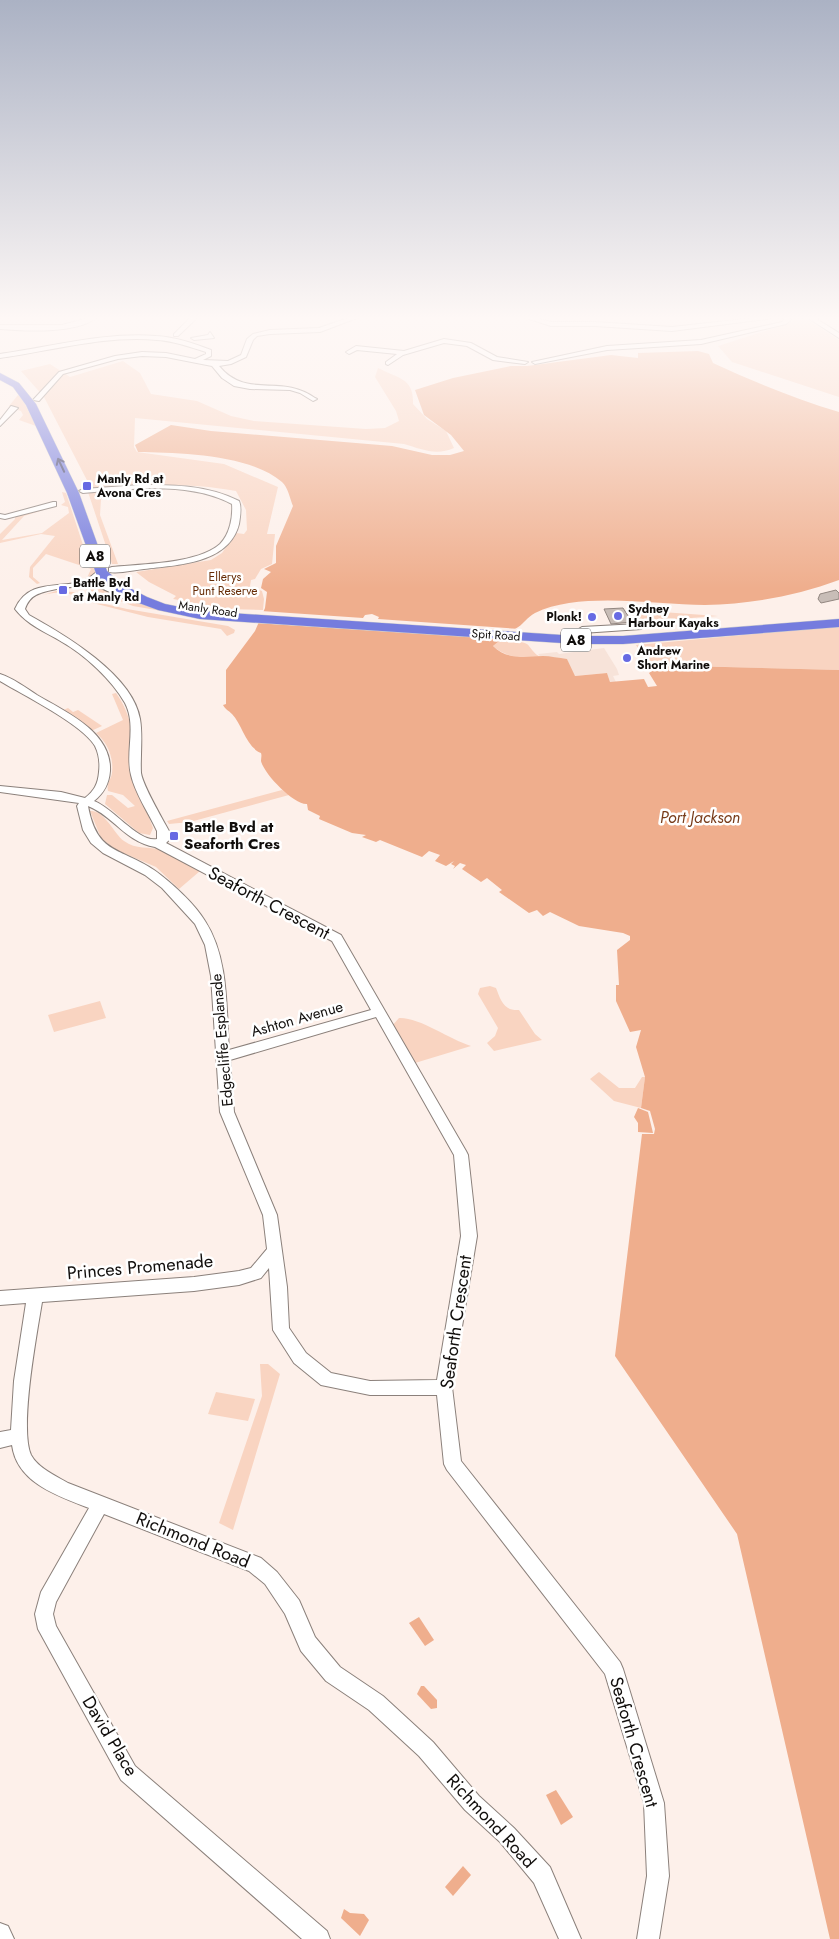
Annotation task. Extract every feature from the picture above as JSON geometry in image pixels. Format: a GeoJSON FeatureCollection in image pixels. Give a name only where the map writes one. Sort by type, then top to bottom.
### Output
{"type":"FeatureCollection","features":[{"type":"Feature","properties":{"kind":"highway","name":"A8"},"geometry":{"type":"LineString","coordinates":[[33,408],[78,492]]}},
{"type":"Feature","properties":{"kind":"highway","name":"A8"},"geometry":{"type":"LineString","coordinates":[[42,408],[72,465],[78,492],[106,571],[118,587],[148,602]]}},
{"type":"Feature","properties":{"kind":"highway","name":"Manly Road"},"geometry":{"type":"LineString","coordinates":[[106,571],[172,604],[248,617]]}},
{"type":"Feature","properties":{"kind":"highway","name":"Spit Road"},"geometry":{"type":"LineString","coordinates":[[148,602],[200,615],[623,640],[839,622]]}},
{"type":"Feature","properties":{"kind":"highway","name":"Spit Road"},"geometry":{"type":"LineString","coordinates":[[530,635],[620,634],[839,616]]}},
{"type":"Feature","properties":{"kind":"street"},"geometry":{"type":"LineString","coordinates":[[0,424],[14,408]]}},
{"type":"Feature","properties":{"kind":"street"},"geometry":{"type":"LineString","coordinates":[[78,492],[166,488],[226,496],[236,503],[238,516],[222,547],[202,556],[106,571],[85,583]]}},
{"type":"Feature","properties":{"kind":"street"},"geometry":{"type":"LineString","coordinates":[[0,516],[5,517],[53,504]]}},
{"type":"Feature","properties":{"kind":"street"},"geometry":{"type":"LineString","coordinates":[[148,602],[131,599],[105,584],[85,583],[36,592],[24,600],[20,609],[26,616],[68,641],[113,680],[130,704],[135,719],[136,775],[163,831],[161,842]]}},
{"type":"Feature","properties":{"kind":"street"},"geometry":{"type":"LineString","coordinates":[[582,630],[638,627]]}},
{"type":"Feature","properties":{"kind":"street"},"geometry":{"type":"LineString","coordinates":[[0,677],[82,729],[98,742],[104,758],[100,789],[86,802],[0,789]]}},
{"type":"Feature","properties":{"kind":"street","name":"Seaforth Crescent"},"geometry":{"type":"LineString","coordinates":[[86,802],[108,814],[137,840],[161,842],[336,938],[461,1155],[469,1236],[444,1387],[453,1464],[614,1669],[654,1803],[658,1876],[648,1939]]}},
{"type":"Feature","properties":{"kind":"street","name":"Edgecliffe Esplanade"},"geometry":{"type":"LineString","coordinates":[[86,802],[82,806],[84,816],[95,841],[107,851],[148,872],[166,886],[182,900],[203,928],[215,961],[227,1112],[270,1215],[273,1252],[279,1287],[281,1330],[300,1358],[327,1380],[370,1388],[444,1387]]}},
{"type":"Feature","properties":{"kind":"street","name":"Ashton Avenue"},"geometry":{"type":"LineString","coordinates":[[223,1057],[379,1012]]}},
{"type":"Feature","properties":{"kind":"street","name":"Princes Promenade"},"geometry":{"type":"LineString","coordinates":[[0,1298],[239,1278],[256,1273],[273,1252]]}},
{"type":"Feature","properties":{"kind":"street","name":"Richmond Road"},"geometry":{"type":"LineString","coordinates":[[35,1296],[19,1412],[19,1436],[24,1460],[41,1477],[62,1489],[247,1560],[255,1564],[271,1578],[292,1607],[308,1644],[333,1674],[376,1703],[426,1749],[472,1804],[507,1835],[542,1874],[570,1939]]}},
{"type":"Feature","properties":{"kind":"street"},"geometry":{"type":"LineString","coordinates":[[0,1440],[19,1436]]}},
{"type":"Feature","properties":{"kind":"street","name":"David Place"},"geometry":{"type":"LineString","coordinates":[[101,1503],[48,1599],[44,1614],[47,1628],[128,1773],[319,1939]]}},
{"type":"Feature","properties":{"kind":"street"},"geometry":{"type":"LineString","coordinates":[[0,1934],[3,1939]]}},
{"type":"Feature","properties":{"kind":"shaded area"},"geometry":{"type":"Polygon","coordinates":[[[604,648],[617,669],[619,675],[613,676],[616,682],[610,682],[607,673],[574,676],[567,659],[541,657],[538,654],[557,652],[559,654],[604,648]]]}},
{"type":"Feature","properties":{"kind":"green space"},"geometry":{"type":"Polygon","coordinates":[[[27,408],[36,426],[19,420],[23,415],[18,410],[27,408]]]}},
{"type":"Feature","properties":{"kind":"green space","name":"Ellerys Punt Reserve"},"geometry":{"type":"Polygon","coordinates":[[[50,408],[214,408],[231,416],[254,421],[366,429],[385,428],[399,421],[394,408],[417,408],[427,419],[446,431],[454,448],[435,452],[404,444],[135,418],[134,447],[137,452],[224,464],[278,487],[267,534],[275,534],[272,564],[261,569],[255,579],[251,580],[250,586],[262,591],[264,599],[263,610],[227,609],[173,599],[176,596],[149,582],[136,572],[211,560],[222,553],[236,533],[244,534],[247,530],[246,510],[236,491],[182,485],[91,488],[50,408]]]}},
{"type":"Feature","properties":{"kind":"green space"},"geometry":{"type":"Polygon","coordinates":[[[106,491],[123,497],[101,499],[100,515],[118,564],[112,564],[88,492],[106,491]]]}},
{"type":"Feature","properties":{"kind":"green space"},"geometry":{"type":"Polygon","coordinates":[[[62,492],[66,493],[85,551],[96,573],[87,578],[91,569],[46,554],[33,568],[33,577],[40,583],[37,584],[29,577],[30,567],[55,536],[41,534],[0,543],[0,534],[15,519],[15,516],[53,507],[24,516],[2,540],[42,533],[69,513],[68,507],[61,505],[65,502],[62,492]]]}},
{"type":"Feature","properties":{"kind":"green space"},"geometry":{"type":"Polygon","coordinates":[[[93,585],[133,602],[185,615],[133,606],[93,591],[88,593],[85,587],[93,585]]]}},
{"type":"Feature","properties":{"kind":"green space"},"geometry":{"type":"Polygon","coordinates":[[[56,591],[74,592],[92,601],[127,609],[228,626],[235,630],[234,633],[227,636],[221,629],[148,617],[81,600],[68,593],[58,592],[43,595],[56,591]]]}},
{"type":"Feature","properties":{"kind":"green space"},"geometry":{"type":"Polygon","coordinates":[[[631,612],[662,612],[718,616],[638,622],[631,612]]]}},
{"type":"Feature","properties":{"kind":"green space"},"geometry":{"type":"Polygon","coordinates":[[[839,626],[839,670],[648,665],[636,645],[839,626]]]}},
{"type":"Feature","properties":{"kind":"green space"},"geometry":{"type":"Polygon","coordinates":[[[498,642],[527,644],[541,657],[522,658],[509,655],[493,646],[498,642]]]}},
{"type":"Feature","properties":{"kind":"green space"},"geometry":{"type":"Polygon","coordinates":[[[116,693],[129,718],[133,732],[141,788],[153,828],[150,835],[139,833],[105,804],[107,795],[112,795],[128,808],[135,806],[123,795],[108,791],[112,773],[111,756],[106,745],[96,733],[123,720],[112,694],[116,693]]]}},
{"type":"Feature","properties":{"kind":"green space"},"geometry":{"type":"Polygon","coordinates":[[[68,708],[73,712],[78,710],[102,726],[91,731],[61,711],[68,708]]]}},
{"type":"Feature","properties":{"kind":"green space"},"geometry":{"type":"Polygon","coordinates":[[[282,790],[289,795],[190,822],[169,824],[167,821],[282,790]]]}},
{"type":"Feature","properties":{"kind":"green space"},"geometry":{"type":"Polygon","coordinates":[[[90,811],[100,814],[120,837],[129,844],[162,850],[200,871],[179,889],[156,867],[114,849],[101,838],[90,811]]]}},
{"type":"Feature","properties":{"kind":"green space"},"geometry":{"type":"Polygon","coordinates":[[[490,986],[496,988],[506,1007],[519,1010],[535,1034],[542,1040],[494,1051],[487,1043],[495,1036],[498,1028],[478,994],[480,988],[490,986]]]}},
{"type":"Feature","properties":{"kind":"green space"},"geometry":{"type":"Polygon","coordinates":[[[100,1001],[106,1018],[54,1032],[48,1015],[100,1001]]]}},
{"type":"Feature","properties":{"kind":"green space"},"geometry":{"type":"Polygon","coordinates":[[[399,1018],[416,1021],[471,1046],[415,1063],[392,1026],[399,1018]]]}},
{"type":"Feature","properties":{"kind":"green space"},"geometry":{"type":"Polygon","coordinates":[[[599,1072],[619,1088],[635,1088],[642,1077],[645,1077],[641,1108],[614,1101],[590,1079],[599,1072]]]}},
{"type":"Feature","properties":{"kind":"green space"},"geometry":{"type":"Polygon","coordinates":[[[260,1364],[268,1364],[280,1374],[233,1530],[219,1523],[262,1396],[260,1364]]]}},
{"type":"Feature","properties":{"kind":"green space"},"geometry":{"type":"Polygon","coordinates":[[[216,1392],[255,1399],[248,1421],[208,1414],[216,1392]]]}},
{"type":"Feature","properties":{"kind":"water","name":"Port Jackson"},"geometry":{"type":"Polygon","coordinates":[[[422,408],[828,408],[839,412],[839,580],[790,595],[739,603],[705,605],[619,601],[574,602],[554,606],[535,613],[515,629],[516,641],[498,642],[493,646],[510,656],[546,656],[567,659],[575,676],[607,673],[610,682],[644,679],[648,687],[657,686],[649,673],[652,671],[648,665],[839,670],[839,1939],[830,1939],[737,1534],[615,1356],[642,1134],[654,1134],[655,1129],[650,1111],[641,1108],[645,1077],[636,1047],[641,1030],[630,1032],[616,1001],[616,985],[619,985],[617,950],[630,940],[630,936],[623,933],[579,926],[550,912],[543,916],[537,910],[529,913],[499,892],[502,890],[487,878],[481,882],[462,869],[466,865],[460,863],[453,869],[455,866],[451,864],[454,861],[446,866],[435,861],[440,855],[429,851],[422,857],[380,840],[376,842],[362,837],[366,835],[352,833],[319,819],[320,816],[308,810],[307,804],[295,800],[280,788],[263,767],[261,753],[248,741],[236,718],[223,705],[226,704],[226,670],[255,631],[265,608],[267,592],[261,588],[263,579],[271,572],[264,569],[276,563],[276,546],[293,506],[287,490],[282,482],[268,473],[233,460],[173,453],[138,452],[135,445],[171,425],[211,431],[392,446],[432,455],[450,455],[464,451],[451,435],[424,415],[422,408]]]}},
{"type":"Feature","properties":{"kind":"water"},"geometry":{"type":"Polygon","coordinates":[[[638,1108],[648,1112],[653,1133],[638,1132],[638,1123],[634,1117],[638,1108]]]}},
{"type":"Feature","properties":{"kind":"water"},"geometry":{"type":"Polygon","coordinates":[[[419,1617],[434,1640],[425,1646],[409,1623],[419,1617]]]}},
{"type":"Feature","properties":{"kind":"water"},"geometry":{"type":"Polygon","coordinates":[[[421,1686],[424,1686],[437,1700],[437,1708],[431,1709],[417,1694],[421,1686]]]}},
{"type":"Feature","properties":{"kind":"water"},"geometry":{"type":"Polygon","coordinates":[[[556,1790],[573,1817],[561,1825],[546,1795],[556,1790]]]}},
{"type":"Feature","properties":{"kind":"water"},"geometry":{"type":"Polygon","coordinates":[[[463,1866],[471,1875],[453,1896],[445,1887],[463,1866]]]}},
{"type":"Feature","properties":{"kind":"water"},"geometry":{"type":"Polygon","coordinates":[[[344,1909],[350,1913],[364,1914],[369,1920],[360,1936],[341,1918],[344,1909]]]}},
{"type":"Feature","properties":{"kind":"pier"},"geometry":{"type":"Polygon","coordinates":[[[261,611],[363,618],[365,615],[372,614],[379,617],[378,619],[520,629],[517,630],[518,640],[256,623],[261,611]]]}},
{"type":"Feature","properties":{"kind":"building"},"geometry":{"type":"Polygon","coordinates":[[[836,590],[839,593],[839,599],[821,603],[818,599],[820,594],[836,590]]]}},
{"type":"Feature","properties":{"kind":"building","name":"Sydney Harbour Kayaks"},"geometry":{"type":"Polygon","coordinates":[[[623,608],[632,622],[611,624],[604,609],[623,608]]]}},
{"type":"Feature","properties":{"kind":"place","name":"Manly Rd at Avona Cres"},"geometry":{"type":"Point","coordinates":[87,486]}},
{"type":"Feature","properties":{"kind":"place","name":"Battle Bvd at Manly Rd"},"geometry":{"type":"Point","coordinates":[63,590]}},
{"type":"Feature","properties":{"kind":"place","name":"Sydney Harbour Kayaks"},"geometry":{"type":"Point","coordinates":[618,616]}},
{"type":"Feature","properties":{"kind":"place","name":"Plonk!"},"geometry":{"type":"Point","coordinates":[592,617]}},
{"type":"Feature","properties":{"kind":"place","name":"Andrew Short Marine"},"geometry":{"type":"Point","coordinates":[627,658]}},
{"type":"Feature","properties":{"kind":"place","name":"Battle Bvd at Seaforth Cres"},"geometry":{"type":"Point","coordinates":[174,836]}}]}
